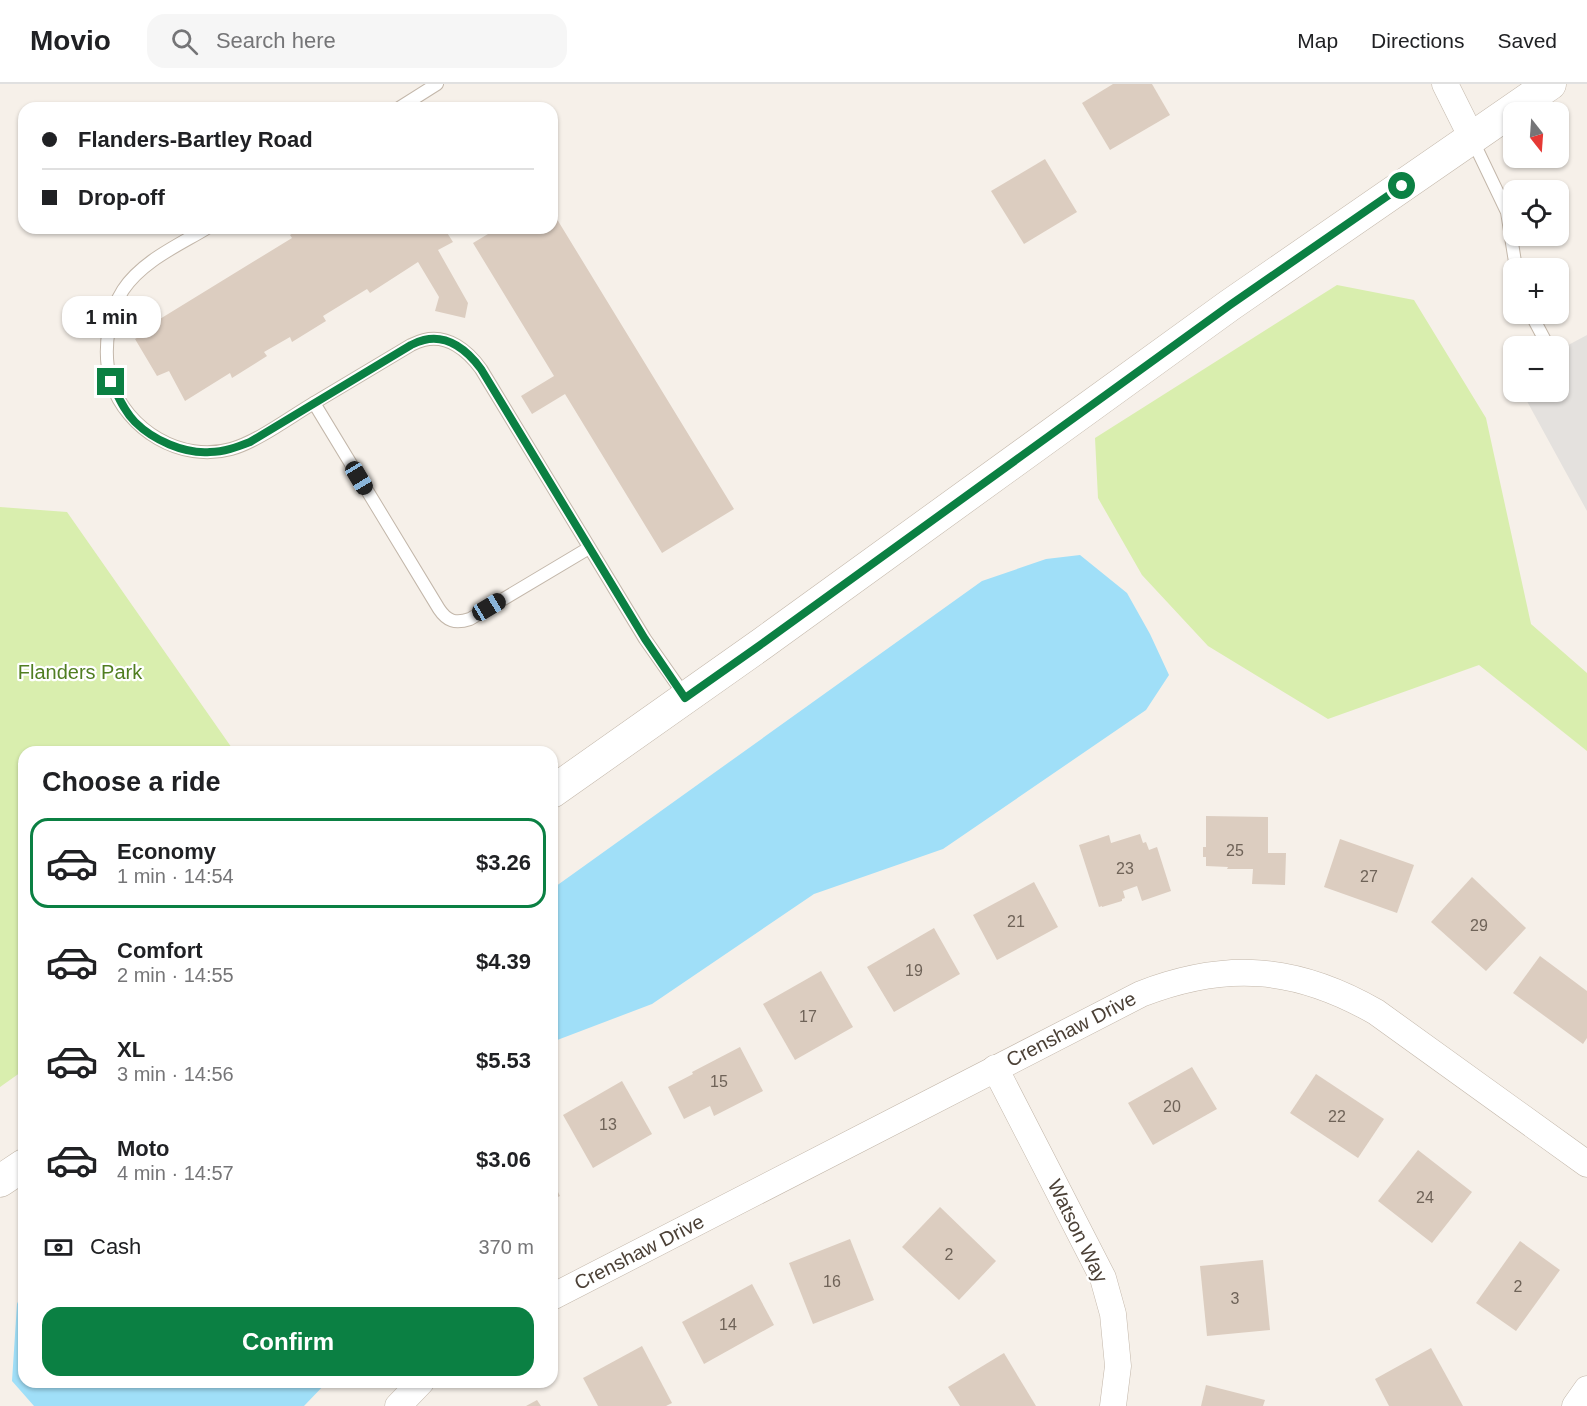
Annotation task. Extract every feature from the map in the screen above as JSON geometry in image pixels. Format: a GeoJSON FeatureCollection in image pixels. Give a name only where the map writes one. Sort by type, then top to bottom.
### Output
{"type":"FeatureCollection","features":[{"type":"Feature","properties":{"kind":"street"},"geometry":{"type":"LineString","coordinates":[[1444,84],[1472,138]]}},
{"type":"Feature","properties":{"kind":"street"},"geometry":{"type":"LineString","coordinates":[[558,788],[763,643],[1230,305],[1550,84]]}},
{"type":"Feature","properties":{"kind":"street","name":"Crenshaw Drive"},"geometry":{"type":"LineString","coordinates":[[558,1294],[1141,994],[1160,986],[1215,974],[1268,973],[1291,977],[1337,992],[1376,1012],[1587,1164]]}},
{"type":"Feature","properties":{"kind":"street","name":"Watson Way"},"geometry":{"type":"LineString","coordinates":[[995,1068],[1103,1278],[1113,1314],[1118,1366],[1113,1406]]}},
{"type":"Feature","properties":{"kind":"street"},"geometry":{"type":"LineString","coordinates":[[0,1181],[18,1169]]}},
{"type":"Feature","properties":{"kind":"street"},"geometry":{"type":"LineString","coordinates":[[398,1406],[415,1388]]}},
{"type":"Feature","properties":{"kind":"street"},"geometry":{"type":"LineString","coordinates":[[1575,1406],[1587,1389]]}},
{"type":"Feature","properties":{"kind":"lane"},"geometry":{"type":"LineString","coordinates":[[408,102],[437,84]]}},
{"type":"Feature","properties":{"kind":"lane"},"geometry":{"type":"LineString","coordinates":[[1472,138],[1507,212],[1514,258]]}},
{"type":"Feature","properties":{"kind":"lane"},"geometry":{"type":"LineString","coordinates":[[197,234],[136,274],[116,303],[106,350],[111,382],[122,404],[135,422],[169,444],[190,451],[209,453],[230,449],[250,442],[417,342],[435,338],[454,344],[472,357],[481,369],[645,639],[685,698]]}},
{"type":"Feature","properties":{"kind":"lane"},"geometry":{"type":"LineString","coordinates":[[314,403],[439,609],[448,620],[463,622],[470,619],[589,548]]}},
{"type":"Feature","properties":{"kind":"green space"},"geometry":{"type":"Polygon","coordinates":[[[1337,285],[1414,300],[1486,418],[1531,624],[1587,673],[1587,751],[1479,665],[1328,719],[1208,646],[1142,575],[1098,498],[1095,438],[1337,285]]]}},
{"type":"Feature","properties":{"kind":"green space","name":"Flanders Park"},"geometry":{"type":"Polygon","coordinates":[[[0,507],[67,512],[231,746],[18,746],[18,1074],[0,1087],[0,507]]]}},
{"type":"Feature","properties":{"kind":"shaded area"},"geometry":{"type":"Polygon","coordinates":[[[1587,335],[1587,511],[1527,402],[1569,402],[1569,345],[1587,335]]]}},
{"type":"Feature","properties":{"kind":"water"},"geometry":{"type":"Polygon","coordinates":[[[1080,555],[1127,593],[1169,675],[1146,710],[943,849],[814,894],[652,1004],[558,1040],[558,885],[982,581],[1046,559],[1080,555]]]}},
{"type":"Feature","properties":{"kind":"water"},"geometry":{"type":"Polygon","coordinates":[[[18,1302],[18,1388],[12,1381],[18,1302]]]}},
{"type":"Feature","properties":{"kind":"water"},"geometry":{"type":"Polygon","coordinates":[[[18,1388],[321,1388],[304,1406],[34,1406],[18,1388]]]}},
{"type":"Feature","properties":{"kind":"building"},"geometry":{"type":"Polygon","coordinates":[[[1113,84],[1152,84],[1170,115],[1110,150],[1082,103],[1113,84]]]}},
{"type":"Feature","properties":{"kind":"building"},"geometry":{"type":"Polygon","coordinates":[[[1045,159],[1077,212],[1024,244],[991,191],[1045,159]]]}},
{"type":"Feature","properties":{"kind":"building"},"geometry":{"type":"Polygon","coordinates":[[[558,221],[734,509],[662,553],[565,394],[532,414],[521,396],[554,376],[473,243],[488,234],[558,234],[558,221]]]}},
{"type":"Feature","properties":{"kind":"building"},"geometry":{"type":"Polygon","coordinates":[[[448,234],[453,242],[438,250],[468,303],[465,318],[435,311],[439,297],[418,262],[370,293],[367,289],[323,316],[326,321],[292,342],[290,337],[264,352],[267,356],[232,378],[230,373],[185,401],[169,371],[157,376],[135,339],[144,334],[142,330],[292,238],[290,235],[448,234]]]}},
{"type":"Feature","properties":{"kind":"building"},"geometry":{"type":"Polygon","coordinates":[[[1206,816],[1268,817],[1268,853],[1286,853],[1285,885],[1252,884],[1253,869],[1206,866],[1203,847],[1206,847],[1206,816]]]}},
{"type":"Feature","properties":{"kind":"building"},"geometry":{"type":"Polygon","coordinates":[[[1140,834],[1149,850],[1157,847],[1171,891],[1142,901],[1137,886],[1123,891],[1125,898],[1122,901],[1099,907],[1079,845],[1109,835],[1111,843],[1140,834]]]}},
{"type":"Feature","properties":{"kind":"building"},"geometry":{"type":"Polygon","coordinates":[[[1340,839],[1414,865],[1397,913],[1324,887],[1340,839]]]}},
{"type":"Feature","properties":{"kind":"building"},"geometry":{"type":"Polygon","coordinates":[[[1472,877],[1526,928],[1486,971],[1431,922],[1472,877]]]}},
{"type":"Feature","properties":{"kind":"building"},"geometry":{"type":"Polygon","coordinates":[[[1034,882],[1058,927],[997,960],[973,915],[1034,882]]]}},
{"type":"Feature","properties":{"kind":"building"},"geometry":{"type":"Polygon","coordinates":[[[934,928],[960,974],[894,1012],[867,967],[934,928]]]}},
{"type":"Feature","properties":{"kind":"building"},"geometry":{"type":"Polygon","coordinates":[[[1540,956],[1587,991],[1587,1038],[1583,1044],[1513,993],[1540,956]]]}},
{"type":"Feature","properties":{"kind":"building"},"geometry":{"type":"Polygon","coordinates":[[[821,971],[853,1027],[795,1060],[763,1004],[821,971]]]}},
{"type":"Feature","properties":{"kind":"building"},"geometry":{"type":"Polygon","coordinates":[[[740,1047],[763,1091],[714,1116],[710,1106],[684,1119],[668,1087],[740,1047]]]}},
{"type":"Feature","properties":{"kind":"building"},"geometry":{"type":"Polygon","coordinates":[[[1192,1067],[1217,1109],[1153,1145],[1128,1103],[1192,1067]]]}},
{"type":"Feature","properties":{"kind":"building"},"geometry":{"type":"Polygon","coordinates":[[[1316,1074],[1384,1119],[1358,1158],[1290,1113],[1316,1074]]]}},
{"type":"Feature","properties":{"kind":"building"},"geometry":{"type":"Polygon","coordinates":[[[622,1081],[652,1134],[593,1168],[563,1115],[622,1081]]]}},
{"type":"Feature","properties":{"kind":"building"},"geometry":{"type":"Polygon","coordinates":[[[1418,1150],[1472,1192],[1432,1243],[1378,1201],[1418,1150]]]}},
{"type":"Feature","properties":{"kind":"building"},"geometry":{"type":"Polygon","coordinates":[[[940,1207],[996,1261],[959,1300],[902,1247],[940,1207]]]}},
{"type":"Feature","properties":{"kind":"building"},"geometry":{"type":"Polygon","coordinates":[[[850,1239],[874,1300],[813,1324],[789,1263],[850,1239]]]}},
{"type":"Feature","properties":{"kind":"building"},"geometry":{"type":"Polygon","coordinates":[[[1520,1241],[1560,1270],[1516,1331],[1476,1303],[1520,1241]]]}},
{"type":"Feature","properties":{"kind":"building"},"geometry":{"type":"Polygon","coordinates":[[[1263,1260],[1270,1330],[1207,1336],[1200,1266],[1263,1260]]]}},
{"type":"Feature","properties":{"kind":"building"},"geometry":{"type":"Polygon","coordinates":[[[752,1284],[774,1325],[704,1364],[682,1322],[752,1284]]]}},
{"type":"Feature","properties":{"kind":"building"},"geometry":{"type":"Polygon","coordinates":[[[642,1346],[672,1403],[666,1406],[598,1406],[583,1378],[642,1346]]]}},
{"type":"Feature","properties":{"kind":"building"},"geometry":{"type":"Polygon","coordinates":[[[1431,1348],[1463,1406],[1389,1406],[1375,1379],[1431,1348]]]}},
{"type":"Feature","properties":{"kind":"building"},"geometry":{"type":"Polygon","coordinates":[[[1004,1353],[1036,1406],[960,1406],[948,1387],[1004,1353]]]}},
{"type":"Feature","properties":{"kind":"building"},"geometry":{"type":"Polygon","coordinates":[[[1206,1385],[1265,1400],[1263,1406],[1201,1406],[1206,1385]]]}},
{"type":"Feature","properties":{"kind":"building"},"geometry":{"type":"Polygon","coordinates":[[[537,1400],[541,1406],[526,1406],[537,1400]]]}},
{"type":"Feature","properties":{"kind":"route"},"geometry":{"type":"LineString","coordinates":[[111,382],[122,404],[135,422],[169,444],[190,451],[209,453],[250,442],[411,345],[435,338],[454,344],[472,357],[481,369],[645,639],[685,698],[1230,305],[1402,186]]}}]}
